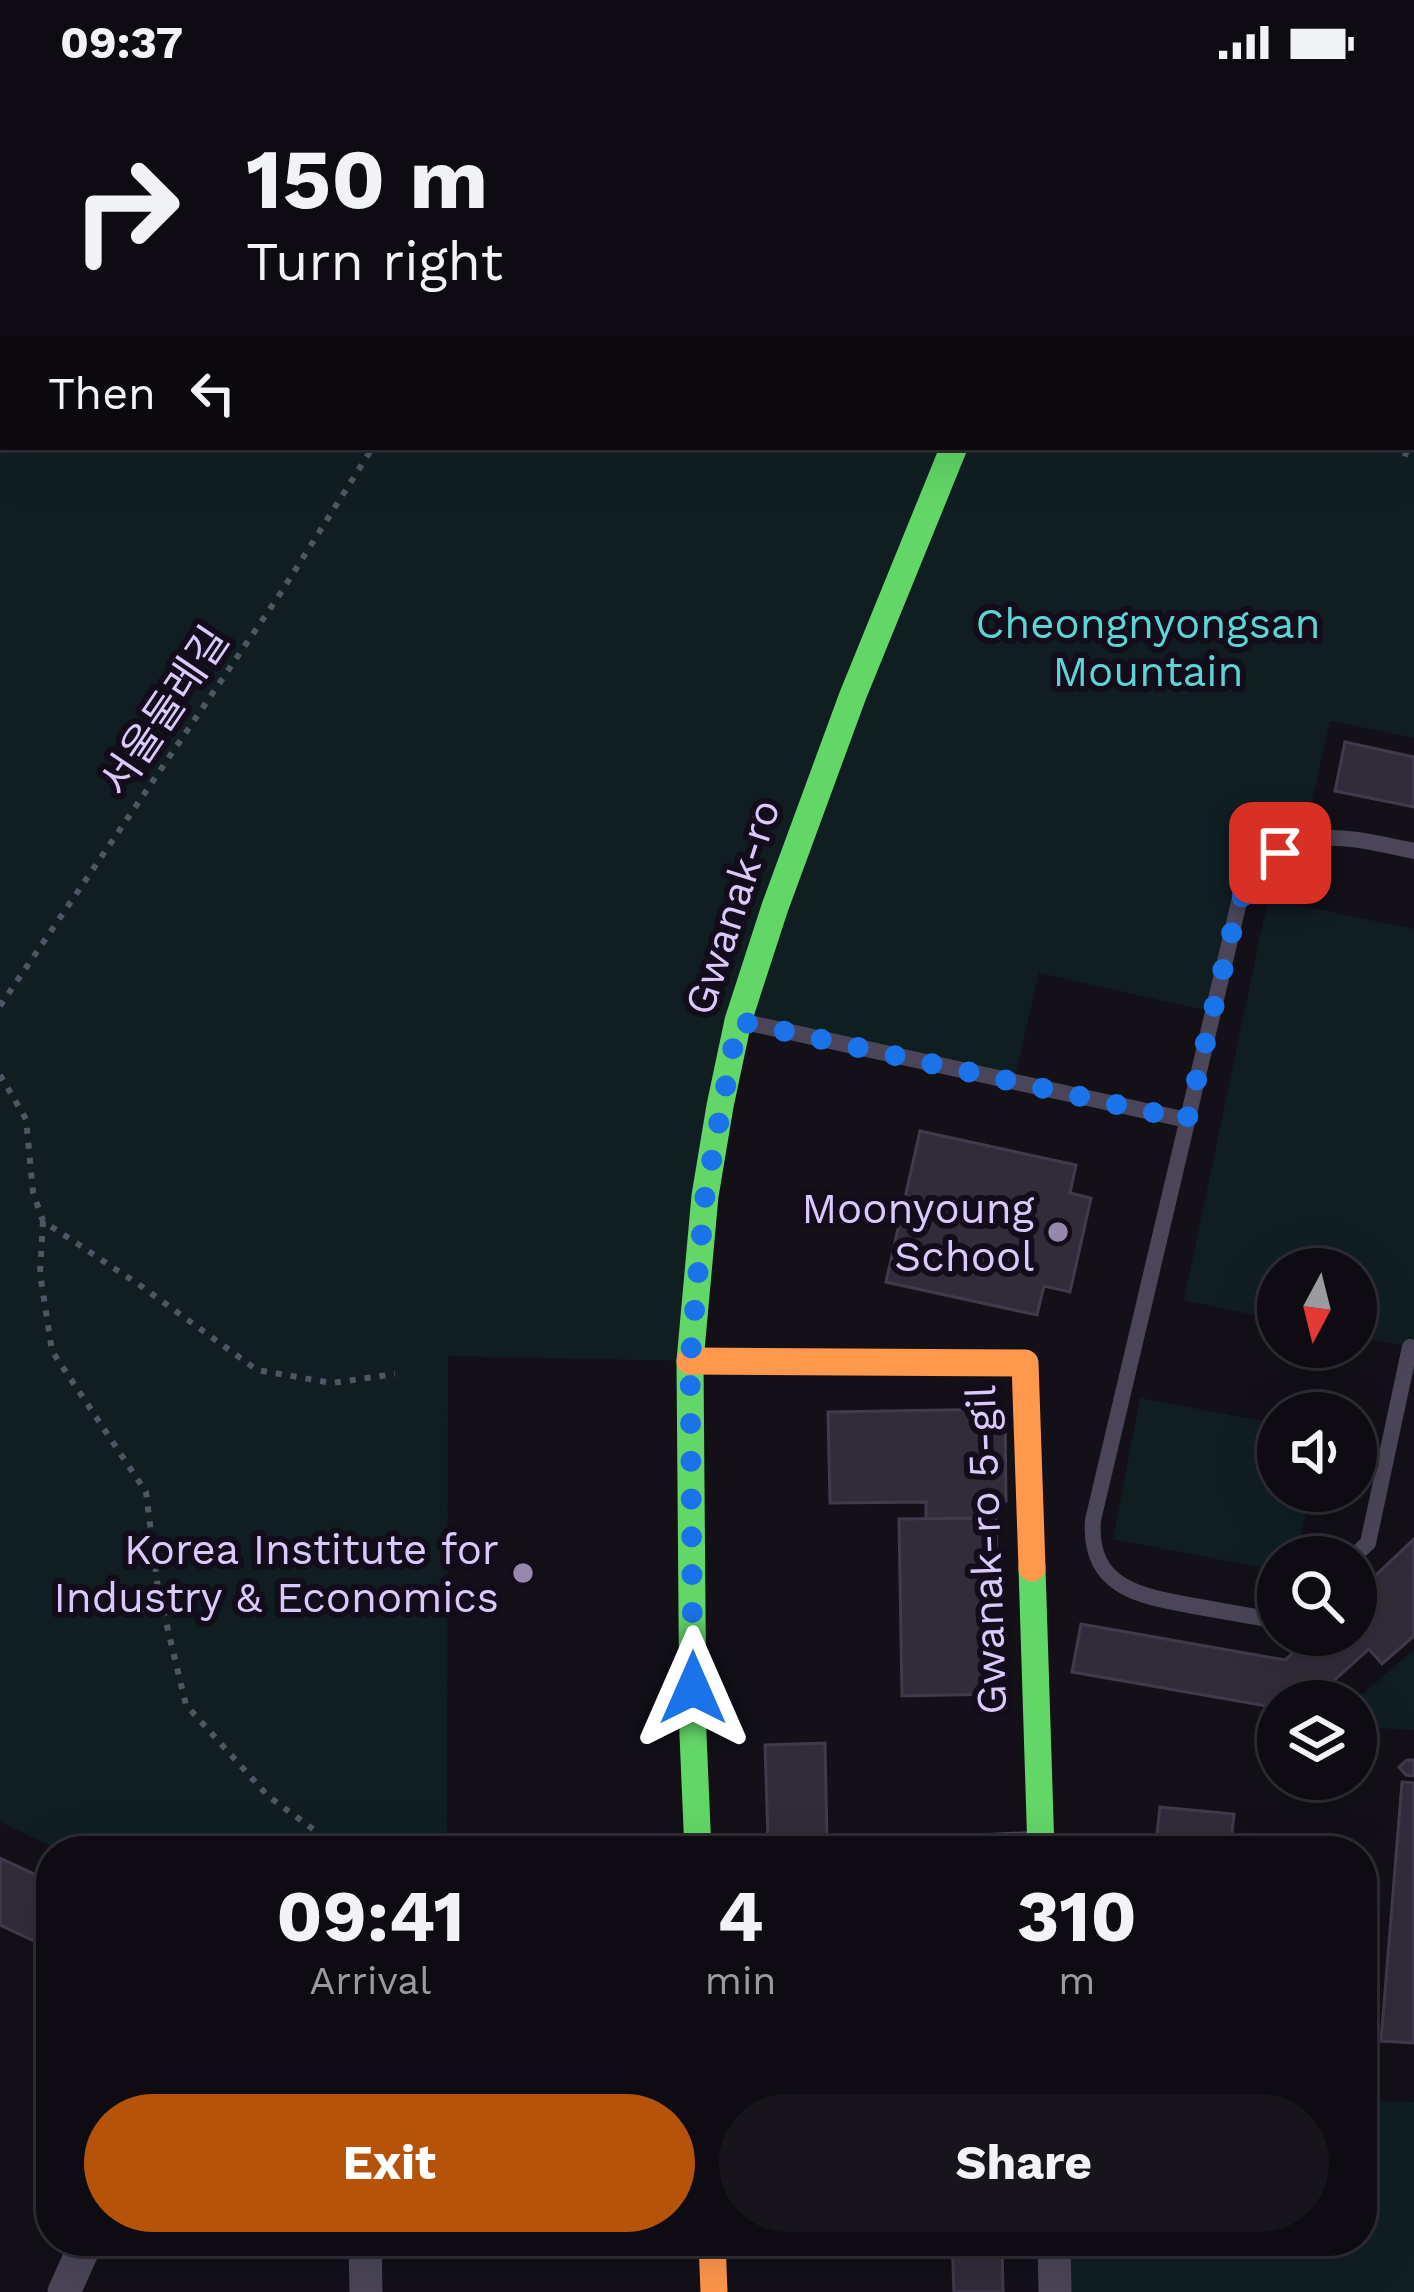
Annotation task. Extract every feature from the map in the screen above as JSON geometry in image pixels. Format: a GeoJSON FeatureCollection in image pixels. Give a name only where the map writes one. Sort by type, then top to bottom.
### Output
{"type":"FeatureCollection","features":[{"type":"Feature","properties":{"kind":"main road","name":"Gwanak-ro"},"geometry":{"type":"LineString","coordinates":[[697,1836],[690,1361],[705,1196],[738,1021],[853,694],[953,450]]}},
{"type":"Feature","properties":{"kind":"main road","name":"Gwanak-ro 5-gil"},"geometry":{"type":"LineString","coordinates":[[690,1361],[1025,1363],[1041,1836]]}},
{"type":"Feature","properties":{"kind":"main road"},"geometry":{"type":"LineString","coordinates":[[713,2256],[714,2292]]}},
{"type":"Feature","properties":{"kind":"street"},"geometry":{"type":"LineString","coordinates":[[64,2292],[80,2256]]}},
{"type":"Feature","properties":{"kind":"street"},"geometry":{"type":"LineString","coordinates":[[366,2256],[367,2292]]}},
{"type":"Feature","properties":{"kind":"street"},"geometry":{"type":"LineString","coordinates":[[1054,2256],[1055,2292]]}},
{"type":"Feature","properties":{"kind":"lane"},"geometry":{"type":"LineString","coordinates":[[1257,1617],[1136,1594],[1105,1570],[1094,1548],[1093,1520],[1239,902],[1257,873],[1304,840],[1350,837],[1414,850]]}},
{"type":"Feature","properties":{"kind":"lane"},"geometry":{"type":"LineString","coordinates":[[738,1021],[1187,1120]]}},
{"type":"Feature","properties":{"kind":"lane"},"geometry":{"type":"LineString","coordinates":[[1370,1536],[1410,1347]]}},
{"type":"Feature","properties":{"kind":"path","name":"서울둘레길"},"geometry":{"type":"LineString","coordinates":[[0,1006],[280,594],[371,450]]}},
{"type":"Feature","properties":{"kind":"path"},"geometry":{"type":"LineString","coordinates":[[0,1075],[26,1118],[33,1192],[43,1221],[40,1274],[52,1351],[146,1492],[158,1589],[186,1705],[268,1796],[317,1832]]}},
{"type":"Feature","properties":{"kind":"path"},"geometry":{"type":"LineString","coordinates":[[43,1221],[257,1370],[332,1384],[395,1374]]}},
{"type":"Feature","properties":{"kind":"green space","name":"Cheongnyongsan Mountain"},"geometry":{"type":"Polygon","coordinates":[[[0,450],[1414,450],[1414,738],[1330,721],[1303,840],[1257,873],[1213,1012],[1039,973],[1014,1081],[738,1022],[690,1361],[448,1356],[447,1836],[36,1839],[0,1822],[0,450]]]}},
{"type":"Feature","properties":{"kind":"green space"},"geometry":{"type":"Polygon","coordinates":[[[1268,899],[1414,929],[1414,1348],[1377,1340],[1377,1248],[1257,1248],[1257,1316],[1184,1300],[1268,899]]]}},
{"type":"Feature","properties":{"kind":"green space"},"geometry":{"type":"Polygon","coordinates":[[[1140,1398],[1257,1420],[1257,1512],[1306,1512],[1301,1536],[1257,1536],[1257,1567],[1113,1539],[1140,1398]]]}},
{"type":"Feature","properties":{"kind":"green space"},"geometry":{"type":"Polygon","coordinates":[[[1414,1650],[1414,1730],[1377,1728],[1377,1681],[1414,1650]]]}},
{"type":"Feature","properties":{"kind":"green space"},"geometry":{"type":"Polygon","coordinates":[[[1377,2101],[1414,2102],[1414,2292],[1055,2292],[1054,2256],[1377,2256],[1377,2101]]]}},
{"type":"Feature","properties":{"kind":"building"},"geometry":{"type":"Polygon","coordinates":[[[1345,742],[1414,757],[1414,807],[1335,791],[1345,742]]]}},
{"type":"Feature","properties":{"kind":"building"},"geometry":{"type":"Polygon","coordinates":[[[920,1131],[1076,1165],[1070,1193],[1091,1198],[1070,1292],[1044,1286],[1037,1315],[886,1282],[920,1131]]]}},
{"type":"Feature","properties":{"kind":"building"},"geometry":{"type":"Polygon","coordinates":[[[1005,1409],[1006,1501],[984,1501],[984,1518],[926,1519],[926,1502],[830,1503],[828,1412],[1005,1409]]]}},
{"type":"Feature","properties":{"kind":"building"},"geometry":{"type":"Polygon","coordinates":[[[996,1518],[999,1694],[902,1696],[899,1519],[996,1518]]]}},
{"type":"Feature","properties":{"kind":"building"},"geometry":{"type":"Polygon","coordinates":[[[1414,1539],[1414,1636],[1382,1664],[1375,1656],[1377,1574],[1414,1539]]]}},
{"type":"Feature","properties":{"kind":"building"},"geometry":{"type":"Polygon","coordinates":[[[1081,1624],[1285,1660],[1289,1656],[1361,1656],[1335,1680],[1257,1680],[1257,1704],[1072,1672],[1081,1624]]]}},
{"type":"Feature","properties":{"kind":"building"},"geometry":{"type":"Polygon","coordinates":[[[825,1743],[827,1836],[768,1836],[765,1745],[825,1743]]]}},
{"type":"Feature","properties":{"kind":"building"},"geometry":{"type":"Polygon","coordinates":[[[1414,1760],[1414,1776],[1399,1767],[1414,1760]]]}},
{"type":"Feature","properties":{"kind":"building"},"geometry":{"type":"Polygon","coordinates":[[[1402,1782],[1414,1783],[1414,2043],[1381,2041],[1402,1782]]]}},
{"type":"Feature","properties":{"kind":"building"},"geometry":{"type":"Polygon","coordinates":[[[1160,1807],[1234,1814],[1232,1836],[1157,1836],[1160,1807]]]}},
{"type":"Feature","properties":{"kind":"building"},"geometry":{"type":"Polygon","coordinates":[[[0,1858],[36,1875],[36,1942],[0,1925],[0,1858]]]}},
{"type":"Feature","properties":{"kind":"building"},"geometry":{"type":"Polygon","coordinates":[[[953,2256],[1002,2256],[1003,2292],[954,2292],[953,2256]]]}},
{"type":"Feature","properties":{"kind":"traffic: fast"},"geometry":{"type":"LineString","coordinates":[[697,1836],[690,1361],[705,1196],[720,1106],[738,1021],[775,907],[853,695],[953,450]]}},
{"type":"Feature","properties":{"kind":"traffic: fast"},"geometry":{"type":"LineString","coordinates":[[1032,1568],[1041,1836]]}},
{"type":"Feature","properties":{"kind":"traffic: slow"},"geometry":{"type":"LineString","coordinates":[[690,1361],[1025,1363],[1032,1568]]}},
{"type":"Feature","properties":{"kind":"traffic: slow"},"geometry":{"type":"LineString","coordinates":[[713,2256],[714,2292]]}},
{"type":"Feature","properties":{"kind":"place","name":"Moonyoung School"},"geometry":{"type":"Point","coordinates":[1058,1232]}},
{"type":"Feature","properties":{"kind":"place","name":"Korea Institute for Industry & Economics"},"geometry":{"type":"Point","coordinates":[523,1573]}},
{"type":"Feature","properties":{"kind":"route"},"geometry":{"type":"LineString","coordinates":[[693,1688],[690,1361],[705,1196],[738,1021],[1187,1120],[1239,902],[1257,873],[1280,853]]}}]}
